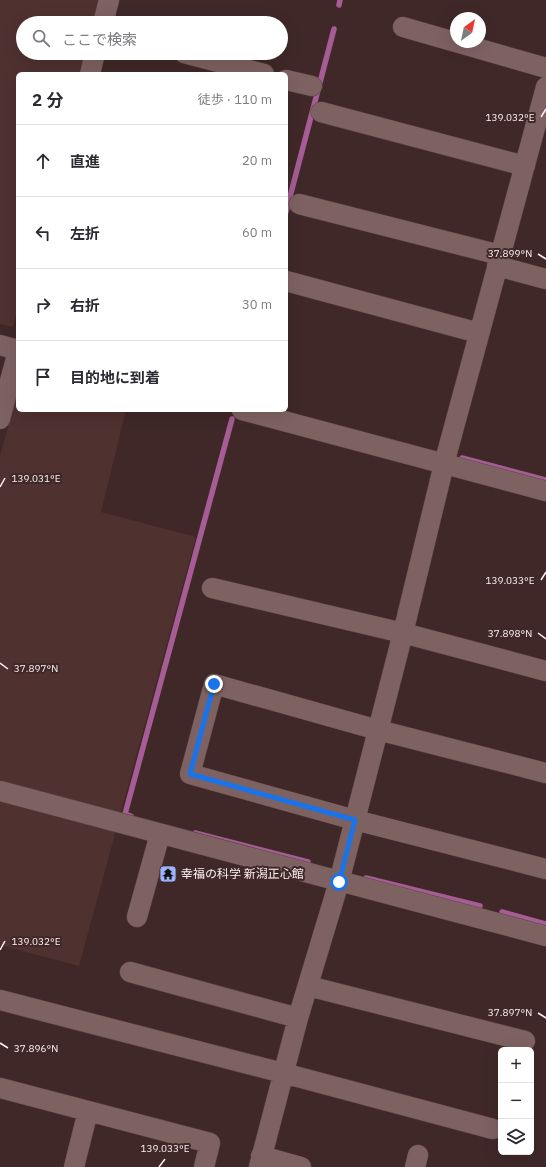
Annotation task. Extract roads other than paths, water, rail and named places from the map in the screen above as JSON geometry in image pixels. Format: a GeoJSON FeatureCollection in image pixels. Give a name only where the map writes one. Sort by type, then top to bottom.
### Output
{"type":"FeatureCollection","features":[{"type":"Feature","properties":{"kind":"street"},"geometry":{"type":"LineString","coordinates":[[105,16],[109,0]]}},
{"type":"Feature","properties":{"kind":"street"},"geometry":{"type":"LineString","coordinates":[[403,27],[546,68]]}},
{"type":"Feature","properties":{"kind":"street"},"geometry":{"type":"LineString","coordinates":[[90,72],[93,60]]}},
{"type":"Feature","properties":{"kind":"street"},"geometry":{"type":"LineString","coordinates":[[211,60],[256,72]]}},
{"type":"Feature","properties":{"kind":"street"},"geometry":{"type":"LineString","coordinates":[[288,80],[312,86]]}},
{"type":"Feature","properties":{"kind":"street"},"geometry":{"type":"LineString","coordinates":[[301,1167],[260,1162],[298,1018],[339,882],[403,633],[444,464],[546,87]]}},
{"type":"Feature","properties":{"kind":"street"},"geometry":{"type":"LineString","coordinates":[[321,112],[525,166]]}},
{"type":"Feature","properties":{"kind":"street"},"geometry":{"type":"LineString","coordinates":[[299,204],[499,261],[546,279]]}},
{"type":"Feature","properties":{"kind":"street"},"geometry":{"type":"LineString","coordinates":[[288,282],[479,333]]}},
{"type":"Feature","properties":{"kind":"street"},"geometry":{"type":"LineString","coordinates":[[0,345],[16,349]]}},
{"type":"Feature","properties":{"kind":"street"},"geometry":{"type":"LineString","coordinates":[[0,419],[16,358]]}},
{"type":"Feature","properties":{"kind":"street"},"geometry":{"type":"LineString","coordinates":[[249,412],[546,491]]}},
{"type":"Feature","properties":{"kind":"street"},"geometry":{"type":"LineString","coordinates":[[212,588],[403,633],[546,671]]}},
{"type":"Feature","properties":{"kind":"street"},"geometry":{"type":"LineString","coordinates":[[546,773],[378,730],[214,684],[190,774],[355,820],[546,869]]}},
{"type":"Feature","properties":{"kind":"street"},"geometry":{"type":"LineString","coordinates":[[0,791],[546,936]]}},
{"type":"Feature","properties":{"kind":"street"},"geometry":{"type":"LineString","coordinates":[[137,917],[160,834]]}},
{"type":"Feature","properties":{"kind":"street"},"geometry":{"type":"LineString","coordinates":[[130,972],[298,1018]]}},
{"type":"Feature","properties":{"kind":"street"},"geometry":{"type":"LineString","coordinates":[[308,986],[525,1041]]}},
{"type":"Feature","properties":{"kind":"street"},"geometry":{"type":"LineString","coordinates":[[0,1000],[493,1129]]}},
{"type":"Feature","properties":{"kind":"street"},"geometry":{"type":"LineString","coordinates":[[0,1088],[210,1143],[204,1167]]}},
{"type":"Feature","properties":{"kind":"street"},"geometry":{"type":"LineString","coordinates":[[74,1167],[88,1111]]}},
{"type":"Feature","properties":{"kind":"waterway"},"geometry":{"type":"LineString","coordinates":[[339,5],[340,0]]}},
{"type":"Feature","properties":{"kind":"waterway"},"geometry":{"type":"LineString","coordinates":[[288,204],[334,29]]}},
{"type":"Feature","properties":{"kind":"waterway"},"geometry":{"type":"LineString","coordinates":[[131,816],[125,814],[232,419]]}},
{"type":"Feature","properties":{"kind":"waterway"},"geometry":{"type":"LineString","coordinates":[[462,458],[546,480]]}},
{"type":"Feature","properties":{"kind":"waterway"},"geometry":{"type":"LineString","coordinates":[[195,833],[308,862]]}},
{"type":"Feature","properties":{"kind":"waterway"},"geometry":{"type":"LineString","coordinates":[[366,878],[480,906]]}},
{"type":"Feature","properties":{"kind":"waterway"},"geometry":{"type":"LineString","coordinates":[[502,912],[546,924]]}},
{"type":"Feature","properties":{"kind":"place","name":"幸福の科学 新潟正心館"},"geometry":{"type":"Point","coordinates":[168,874]}}]}
